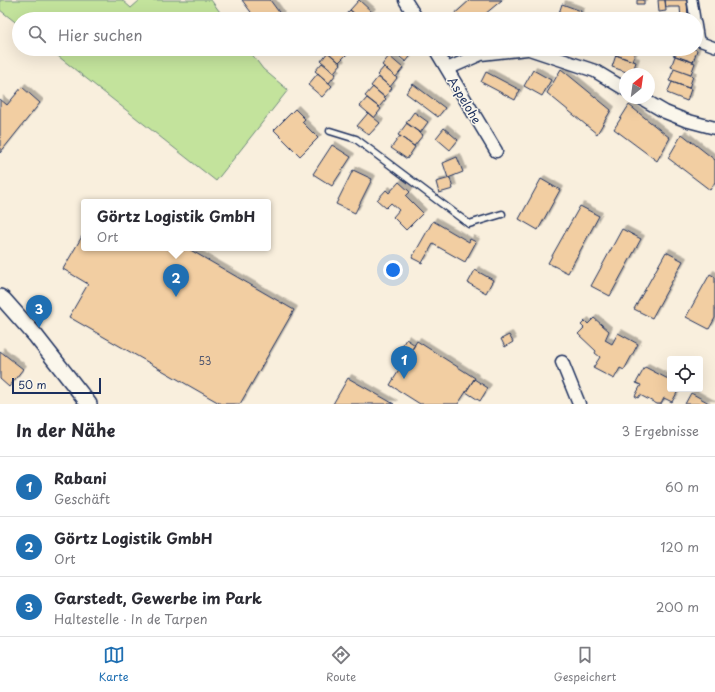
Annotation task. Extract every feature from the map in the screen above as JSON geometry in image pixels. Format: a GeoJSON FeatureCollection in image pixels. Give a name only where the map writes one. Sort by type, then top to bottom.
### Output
{"type":"FeatureCollection","features":[{"type":"Feature","properties":{"kind":"street"},"geometry":{"type":"LineString","coordinates":[[405,0],[413,12]]}},
{"type":"Feature","properties":{"kind":"street"},"geometry":{"type":"LineString","coordinates":[[692,0],[694,12]]}},
{"type":"Feature","properties":{"kind":"street"},"geometry":{"type":"LineString","coordinates":[[703,43],[715,47]]}},
{"type":"Feature","properties":{"kind":"street","name":"Aspelohe"},"geometry":{"type":"LineString","coordinates":[[439,56],[496,150]]}},
{"type":"Feature","properties":{"kind":"street"},"geometry":{"type":"LineString","coordinates":[[447,69],[476,56]]}},
{"type":"Feature","properties":{"kind":"street"},"geometry":{"type":"LineString","coordinates":[[549,56],[595,71],[619,85]]}},
{"type":"Feature","properties":{"kind":"street"},"geometry":{"type":"LineString","coordinates":[[651,104],[665,112],[685,120],[715,128]]}},
{"type":"Feature","properties":{"kind":"street"},"geometry":{"type":"LineString","coordinates":[[0,298],[4,300],[35,335],[89,404]]}},
{"type":"Feature","properties":{"kind":"street"},"geometry":{"type":"LineString","coordinates":[[562,362],[579,404]]}},
{"type":"Feature","properties":{"kind":"lane"},"geometry":{"type":"LineString","coordinates":[[330,131],[356,139],[469,224],[502,214]]}},
{"type":"Feature","properties":{"kind":"green space"},"geometry":{"type":"Polygon","coordinates":[[[0,0],[122,0],[131,8],[140,0],[211,0],[220,12],[12,12],[12,19],[0,10],[0,0]]]}},
{"type":"Feature","properties":{"kind":"green space"},"geometry":{"type":"Polygon","coordinates":[[[58,56],[253,56],[263,69],[288,90],[216,181],[58,56]]]}},
{"type":"Feature","properties":{"kind":"building"},"geometry":{"type":"Polygon","coordinates":[[[242,0],[270,0],[279,12],[251,12],[242,0]]]}},
{"type":"Feature","properties":{"kind":"building"},"geometry":{"type":"Polygon","coordinates":[[[359,0],[372,12],[352,12],[350,10],[359,0]]]}},
{"type":"Feature","properties":{"kind":"building"},"geometry":{"type":"Polygon","coordinates":[[[470,0],[502,0],[487,12],[457,12],[470,0]]]}},
{"type":"Feature","properties":{"kind":"building"},"geometry":{"type":"Polygon","coordinates":[[[637,0],[644,0],[644,4],[637,4],[637,0]]]}},
{"type":"Feature","properties":{"kind":"building"},"geometry":{"type":"Polygon","coordinates":[[[658,0],[665,0],[666,11],[659,12],[658,0]]]}},
{"type":"Feature","properties":{"kind":"building"},"geometry":{"type":"Polygon","coordinates":[[[665,0],[687,0],[688,12],[680,12],[680,7],[666,7],[665,0]]]}},
{"type":"Feature","properties":{"kind":"building"},"geometry":{"type":"Polygon","coordinates":[[[562,4],[581,11],[581,12],[559,12],[562,4]]]}},
{"type":"Feature","properties":{"kind":"building"},"geometry":{"type":"Polygon","coordinates":[[[325,56],[332,56],[341,64],[334,72],[321,61],[325,56]]]}},
{"type":"Feature","properties":{"kind":"building"},"geometry":{"type":"Polygon","coordinates":[[[332,56],[345,56],[339,62],[332,56]]]}},
{"type":"Feature","properties":{"kind":"building"},"geometry":{"type":"Polygon","coordinates":[[[389,56],[403,68],[396,77],[382,65],[389,56]]]}},
{"type":"Feature","properties":{"kind":"building"},"geometry":{"type":"Polygon","coordinates":[[[399,56],[410,56],[406,62],[399,56]]]}},
{"type":"Feature","properties":{"kind":"building"},"geometry":{"type":"Polygon","coordinates":[[[616,56],[636,62],[634,68],[619,68],[619,69],[612,67],[616,56]]]}},
{"type":"Feature","properties":{"kind":"building"},"geometry":{"type":"Polygon","coordinates":[[[618,56],[634,56],[632,61],[618,56]]]}},
{"type":"Feature","properties":{"kind":"building"},"geometry":{"type":"Polygon","coordinates":[[[675,56],[695,63],[691,74],[671,67],[675,56]]]}},
{"type":"Feature","properties":{"kind":"building"},"geometry":{"type":"Polygon","coordinates":[[[676,56],[695,56],[693,62],[676,56]]]}},
{"type":"Feature","properties":{"kind":"building"},"geometry":{"type":"Polygon","coordinates":[[[322,63],[336,74],[329,83],[315,71],[322,63]]]}},
{"type":"Feature","properties":{"kind":"building"},"geometry":{"type":"Polygon","coordinates":[[[384,67],[397,78],[390,87],[377,75],[384,67]]]}},
{"type":"Feature","properties":{"kind":"building"},"geometry":{"type":"Polygon","coordinates":[[[561,69],[611,110],[597,134],[547,93],[561,69]]]}},
{"type":"Feature","properties":{"kind":"building"},"geometry":{"type":"Polygon","coordinates":[[[674,69],[693,76],[689,88],[669,81],[674,69]]]}},
{"type":"Feature","properties":{"kind":"building"},"geometry":{"type":"Polygon","coordinates":[[[533,70],[551,80],[542,96],[524,86],[533,70]]]}},
{"type":"Feature","properties":{"kind":"building"},"geometry":{"type":"Polygon","coordinates":[[[486,72],[520,90],[515,100],[481,82],[486,72]]]}},
{"type":"Feature","properties":{"kind":"building"},"geometry":{"type":"Polygon","coordinates":[[[318,73],[332,86],[322,97],[308,85],[318,73]]]}},
{"type":"Feature","properties":{"kind":"building"},"geometry":{"type":"Polygon","coordinates":[[[378,77],[392,88],[385,97],[371,86],[378,77]]]}},
{"type":"Feature","properties":{"kind":"building"},"geometry":{"type":"Polygon","coordinates":[[[672,82],[691,89],[687,101],[667,93],[672,82]]]}},
{"type":"Feature","properties":{"kind":"building"},"geometry":{"type":"Polygon","coordinates":[[[413,84],[445,108],[438,117],[406,93],[413,84]]]}},
{"type":"Feature","properties":{"kind":"building"},"geometry":{"type":"Polygon","coordinates":[[[22,87],[40,103],[0,153],[0,99],[7,105],[22,87]]]}},
{"type":"Feature","properties":{"kind":"building"},"geometry":{"type":"Polygon","coordinates":[[[373,87],[386,99],[379,107],[365,96],[373,87]]]}},
{"type":"Feature","properties":{"kind":"building"},"geometry":{"type":"Polygon","coordinates":[[[367,98],[381,109],[374,118],[360,106],[367,98]]]}},
{"type":"Feature","properties":{"kind":"building"},"geometry":{"type":"Polygon","coordinates":[[[629,105],[670,138],[657,161],[614,129],[629,105]]]}},
{"type":"Feature","properties":{"kind":"building"},"geometry":{"type":"Polygon","coordinates":[[[295,109],[305,119],[302,122],[318,138],[300,156],[274,130],[295,109]]]}},
{"type":"Feature","properties":{"kind":"building"},"geometry":{"type":"Polygon","coordinates":[[[414,112],[428,122],[420,133],[406,123],[414,112]]]}},
{"type":"Feature","properties":{"kind":"building"},"geometry":{"type":"Polygon","coordinates":[[[368,113],[380,123],[369,135],[357,126],[368,113]]]}},
{"type":"Feature","properties":{"kind":"building"},"geometry":{"type":"Polygon","coordinates":[[[407,123],[423,135],[414,146],[398,135],[407,123]]]}},
{"type":"Feature","properties":{"kind":"building"},"geometry":{"type":"Polygon","coordinates":[[[444,128],[458,140],[450,150],[436,138],[444,128]]]}},
{"type":"Feature","properties":{"kind":"building"},"geometry":{"type":"Polygon","coordinates":[[[682,134],[715,160],[715,182],[710,190],[668,158],[682,134]]]}},
{"type":"Feature","properties":{"kind":"building"},"geometry":{"type":"Polygon","coordinates":[[[400,136],[415,147],[407,159],[391,148],[400,136]]]}},
{"type":"Feature","properties":{"kind":"building"},"geometry":{"type":"Polygon","coordinates":[[[332,145],[351,157],[332,186],[313,174],[332,145]]]}},
{"type":"Feature","properties":{"kind":"building"},"geometry":{"type":"Polygon","coordinates":[[[457,157],[463,172],[448,178],[443,163],[457,157]]]}},
{"type":"Feature","properties":{"kind":"building"},"geometry":{"type":"Polygon","coordinates":[[[353,170],[372,179],[355,213],[336,204],[353,170]]]}},
{"type":"Feature","properties":{"kind":"building"},"geometry":{"type":"Polygon","coordinates":[[[450,178],[453,189],[439,193],[436,182],[450,178]]]}},
{"type":"Feature","properties":{"kind":"building"},"geometry":{"type":"Polygon","coordinates":[[[541,179],[560,190],[538,230],[519,219],[541,179]]]}},
{"type":"Feature","properties":{"kind":"building"},"geometry":{"type":"Polygon","coordinates":[[[399,182],[410,192],[406,196],[423,213],[406,230],[393,217],[399,210],[391,203],[386,208],[377,200],[386,190],[389,193],[399,182]]]}},
{"type":"Feature","properties":{"kind":"building"},"geometry":{"type":"Polygon","coordinates":[[[580,206],[599,216],[568,273],[548,263],[580,206]]]}},
{"type":"Feature","properties":{"kind":"building"},"geometry":{"type":"Polygon","coordinates":[[[433,221],[469,242],[470,239],[476,242],[465,262],[433,244],[422,263],[412,258],[433,221]]]}},
{"type":"Feature","properties":{"kind":"building"},"geometry":{"type":"Polygon","coordinates":[[[622,229],[641,239],[610,296],[591,286],[622,229]]]}},
{"type":"Feature","properties":{"kind":"building"},"geometry":{"type":"Polygon","coordinates":[[[81,238],[81,251],[192,251],[294,310],[240,404],[221,404],[69,317],[88,284],[63,269],[81,238]]]}},
{"type":"Feature","properties":{"kind":"building"},"geometry":{"type":"Polygon","coordinates":[[[666,252],[683,261],[652,318],[634,309],[666,252]]]}},
{"type":"Feature","properties":{"kind":"building"},"geometry":{"type":"Polygon","coordinates":[[[475,270],[493,280],[486,293],[468,283],[475,270]]]}},
{"type":"Feature","properties":{"kind":"building"},"geometry":{"type":"Polygon","coordinates":[[[710,274],[715,277],[715,318],[709,329],[686,317],[710,274]]]}},
{"type":"Feature","properties":{"kind":"building"},"geometry":{"type":"Polygon","coordinates":[[[594,318],[609,331],[605,340],[612,344],[618,333],[638,344],[624,370],[620,368],[614,379],[593,368],[600,357],[595,353],[596,351],[578,334],[584,328],[581,325],[585,321],[588,324],[594,318]]]}},
{"type":"Feature","properties":{"kind":"building"},"geometry":{"type":"Polygon","coordinates":[[[509,335],[513,342],[505,347],[501,339],[509,335]]]}},
{"type":"Feature","properties":{"kind":"building"},"geometry":{"type":"Polygon","coordinates":[[[406,339],[415,345],[408,356],[399,351],[406,339]]]}},
{"type":"Feature","properties":{"kind":"building"},"geometry":{"type":"Polygon","coordinates":[[[417,341],[475,378],[458,404],[420,404],[390,385],[417,341]]]}},
{"type":"Feature","properties":{"kind":"building"},"geometry":{"type":"Polygon","coordinates":[[[0,351],[23,369],[9,387],[0,379],[0,351]]]}},
{"type":"Feature","properties":{"kind":"building"},"geometry":{"type":"Polygon","coordinates":[[[645,367],[667,378],[667,392],[677,392],[672,402],[664,398],[661,404],[657,404],[640,395],[638,398],[635,396],[641,385],[636,383],[645,367]]]}},
{"type":"Feature","properties":{"kind":"building"},"geometry":{"type":"Polygon","coordinates":[[[348,378],[394,404],[333,404],[348,378]]]}},
{"type":"Feature","properties":{"kind":"building"},"geometry":{"type":"Polygon","coordinates":[[[474,379],[488,388],[480,401],[466,392],[474,379]]]}},
{"type":"Feature","properties":{"kind":"building"},"geometry":{"type":"Polygon","coordinates":[[[691,393],[709,403],[712,404],[685,404],[691,393]]]}},
{"type":"Feature","properties":{"kind":"place","name":"Görtz Logistik GmbH"},"geometry":{"type":"Point","coordinates":[176,297]}},
{"type":"Feature","properties":{"kind":"place","name":"Garstedt, Gewerbe im Park"},"geometry":{"type":"Point","coordinates":[39,328]}},
{"type":"Feature","properties":{"kind":"place","name":"Rabani"},"geometry":{"type":"Point","coordinates":[404,379]}}]}
